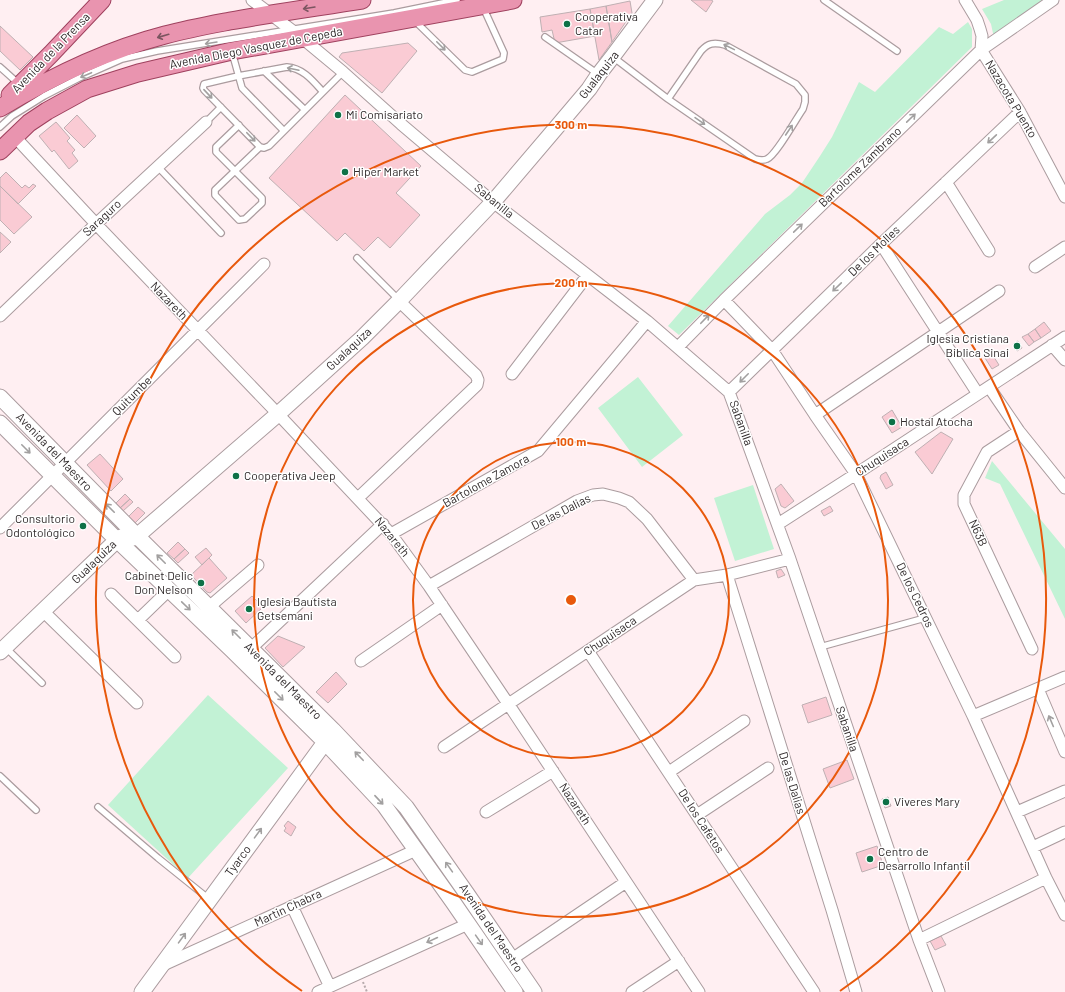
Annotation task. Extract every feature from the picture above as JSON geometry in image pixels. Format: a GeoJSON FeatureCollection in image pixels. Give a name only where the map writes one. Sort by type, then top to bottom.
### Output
{"type":"FeatureCollection","features":[{"type":"Feature","properties":{"kind":"main road","name":"Avenida de la Prensa"},"geometry":{"type":"LineString","coordinates":[[0,105],[52,54],[102,0]]}},
{"type":"Feature","properties":{"kind":"main road"},"geometry":{"type":"LineString","coordinates":[[0,108],[69,70],[130,46],[165,35],[270,14],[362,0]]}},
{"type":"Feature","properties":{"kind":"main road","name":"Avenida Diego Vasquez de Cepeda"},"geometry":{"type":"LineString","coordinates":[[15,137],[30,123],[47,111],[87,89],[157,68],[232,52],[296,34],[414,19],[513,0]]}},
{"type":"Feature","properties":{"kind":"main road","name":"Gualaquiza"},"geometry":{"type":"LineString","coordinates":[[2,649],[117,540],[121,537],[133,538],[137,536],[278,414],[399,301],[493,202],[556,128],[589,89],[598,74],[655,0]]}},
{"type":"Feature","properties":{"kind":"main road"},"geometry":{"type":"LineString","coordinates":[[52,54],[52,60],[56,64],[69,70]]}},
{"type":"Feature","properties":{"kind":"main road"},"geometry":{"type":"LineString","coordinates":[[0,151],[15,137]]}},
{"type":"Feature","properties":{"kind":"main road","name":"Avenida del Maestro"},"geometry":{"type":"LineString","coordinates":[[1,400],[209,607],[246,653],[362,783],[384,805],[454,902],[515,992]]}},
{"type":"Feature","properties":{"kind":"main road","name":"Avenida del Maestro"},"geometry":{"type":"LineString","coordinates":[[0,423],[169,590],[246,653],[333,730],[374,772],[406,807],[534,992]]}},
{"type":"Feature","properties":{"kind":"main road","name":"Tyarco"},"geometry":{"type":"LineString","coordinates":[[142,992],[333,730]]}},
{"type":"Feature","properties":{"kind":"main road"},"geometry":{"type":"LineString","coordinates":[[362,783],[374,772]]}},
{"type":"Feature","properties":{"kind":"main road"},"geometry":{"type":"LineString","coordinates":[[454,902],[467,894]]}},
{"type":"Feature","properties":{"kind":"street","name":"Sabanilla"},"geometry":{"type":"LineString","coordinates":[[252,0],[343,72],[400,124],[493,202],[647,321],[729,392],[778,524],[919,940],[939,992]]}},
{"type":"Feature","properties":{"kind":"street","name":"Nazacota Puento"},"geometry":{"type":"LineString","coordinates":[[965,0],[977,20],[980,29],[982,43],[981,50],[1020,112],[1065,197]]}},
{"type":"Feature","properties":{"kind":"street","name":"Bartolome Zambrano"},"geometry":{"type":"LineString","coordinates":[[678,347],[724,300],[981,50],[1053,0]]}},
{"type":"Feature","properties":{"kind":"street","name":"De los Molles"},"geometry":{"type":"LineString","coordinates":[[729,392],[881,244],[1020,112]]}},
{"type":"Feature","properties":{"kind":"street","name":"Saraguro"},"geometry":{"type":"LineString","coordinates":[[0,316],[206,122]]}},
{"type":"Feature","properties":{"kind":"street","name":"Nazareth"},"geometry":{"type":"LineString","coordinates":[[15,137],[391,534],[442,605],[699,992]]}},
{"type":"Feature","properties":{"kind":"street"},"geometry":{"type":"LineString","coordinates":[[946,182],[989,251]]}},
{"type":"Feature","properties":{"kind":"street"},"geometry":{"type":"LineString","coordinates":[[881,244],[978,394]]}},
{"type":"Feature","properties":{"kind":"street"},"geometry":{"type":"LineString","coordinates":[[1035,267],[1065,247]]}},
{"type":"Feature","properties":{"kind":"street","name":"Quitumbe"},"geometry":{"type":"LineString","coordinates":[[0,528],[264,264]]}},
{"type":"Feature","properties":{"kind":"street"},"geometry":{"type":"LineString","coordinates":[[512,374],[587,276]]}},
{"type":"Feature","properties":{"kind":"street"},"geometry":{"type":"LineString","coordinates":[[815,415],[999,291]]}},
{"type":"Feature","properties":{"kind":"street","name":"De los Cedros"},"geometry":{"type":"LineString","coordinates":[[724,300],[772,350],[856,474],[973,716],[1046,878],[1065,915]]}},
{"type":"Feature","properties":{"kind":"street"},"geometry":{"type":"LineString","coordinates":[[358,498],[477,386],[478,380],[476,375],[399,301]]}},
{"type":"Feature","properties":{"kind":"street","name":"Bartolome Zamora"},"geometry":{"type":"LineString","coordinates":[[391,534],[538,451],[647,321]]}},
{"type":"Feature","properties":{"kind":"street","name":"Chuquisaca"},"geometry":{"type":"LineString","coordinates":[[778,524],[1065,337]]}},
{"type":"Feature","properties":{"kind":"street"},"geometry":{"type":"LineString","coordinates":[[1052,345],[1065,360]]}},
{"type":"Feature","properties":{"kind":"street"},"geometry":{"type":"LineString","coordinates":[[989,387],[1019,431],[1065,488]]}},
{"type":"Feature","properties":{"kind":"street","name":"N63B"},"geometry":{"type":"LineString","coordinates":[[1019,431],[987,452],[964,495],[964,504],[1032,649]]}},
{"type":"Feature","properties":{"kind":"street","name":"De las Dalias"},"geometry":{"type":"LineString","coordinates":[[429,586],[577,502],[593,495],[603,494],[629,502],[636,508],[694,580]]}},
{"type":"Feature","properties":{"kind":"street"},"geometry":{"type":"LineString","coordinates":[[246,653],[382,524]]}},
{"type":"Feature","properties":{"kind":"street","name":"Chuquisaca"},"geometry":{"type":"LineString","coordinates":[[444,747],[694,580],[727,575],[790,559]]}},
{"type":"Feature","properties":{"kind":"street"},"geometry":{"type":"LineString","coordinates":[[209,607],[258,565]]}},
{"type":"Feature","properties":{"kind":"street","name":"De las Dalias"},"geometry":{"type":"LineString","coordinates":[[727,575],[832,910],[856,992]]}},
{"type":"Feature","properties":{"kind":"street"},"geometry":{"type":"LineString","coordinates":[[138,620],[169,590]]}},
{"type":"Feature","properties":{"kind":"street"},"geometry":{"type":"LineString","coordinates":[[111,594],[174,657]]}},
{"type":"Feature","properties":{"kind":"street"},"geometry":{"type":"LineString","coordinates":[[361,661],[442,605]]}},
{"type":"Feature","properties":{"kind":"street"},"geometry":{"type":"LineString","coordinates":[[43,611],[137,703]]}},
{"type":"Feature","properties":{"kind":"street","name":"De los Cafetos"},"geometry":{"type":"LineString","coordinates":[[588,651],[814,992]]}},
{"type":"Feature","properties":{"kind":"street"},"geometry":{"type":"LineString","coordinates":[[973,716],[1065,677]]}},
{"type":"Feature","properties":{"kind":"street"},"geometry":{"type":"LineString","coordinates":[[1038,689],[1065,752]]}},
{"type":"Feature","properties":{"kind":"street"},"geometry":{"type":"LineString","coordinates":[[669,772],[744,721]]}},
{"type":"Feature","properties":{"kind":"street"},"geometry":{"type":"LineString","coordinates":[[697,815],[768,768]]}},
{"type":"Feature","properties":{"kind":"street"},"geometry":{"type":"LineString","coordinates":[[486,812],[553,771]]}},
{"type":"Feature","properties":{"kind":"street"},"geometry":{"type":"LineString","coordinates":[[1017,812],[1065,791]]}},
{"type":"Feature","properties":{"kind":"street"},"geometry":{"type":"LineString","coordinates":[[1033,847],[1065,832]]}},
{"type":"Feature","properties":{"kind":"street","name":"Martin Chabra"},"geometry":{"type":"LineString","coordinates":[[161,966],[416,850]]}},
{"type":"Feature","properties":{"kind":"street"},"geometry":{"type":"LineString","coordinates":[[919,940],[1046,878]]}},
{"type":"Feature","properties":{"kind":"street"},"geometry":{"type":"LineString","coordinates":[[512,959],[626,882]]}},
{"type":"Feature","properties":{"kind":"street"},"geometry":{"type":"LineString","coordinates":[[292,906],[330,987]]}},
{"type":"Feature","properties":{"kind":"street"},"geometry":{"type":"LineString","coordinates":[[318,992],[468,924]]}},
{"type":"Feature","properties":{"kind":"street"},"geometry":{"type":"LineString","coordinates":[[632,992],[679,961]]}},
{"type":"Feature","properties":{"kind":"lane"},"geometry":{"type":"LineString","coordinates":[[824,0],[897,51]]}},
{"type":"Feature","properties":{"kind":"lane"},"geometry":{"type":"LineString","coordinates":[[131,68],[244,42],[296,34],[394,12],[459,1]]}},
{"type":"Feature","properties":{"kind":"lane"},"geometry":{"type":"LineString","coordinates":[[414,19],[466,70],[472,72],[503,59],[504,56],[482,5]]}},
{"type":"Feature","properties":{"kind":"lane"},"geometry":{"type":"LineString","coordinates":[[0,128],[12,116],[44,96],[79,78],[122,59],[157,51],[296,34]]}},
{"type":"Feature","properties":{"kind":"lane"},"geometry":{"type":"LineString","coordinates":[[545,37],[598,74]]}},
{"type":"Feature","properties":{"kind":"lane"},"geometry":{"type":"LineString","coordinates":[[613,56],[668,99],[755,159],[765,160],[773,153],[803,109],[805,102],[804,95],[796,84],[725,45],[718,43],[711,43],[705,46],[668,99]]}},
{"type":"Feature","properties":{"kind":"lane"},"geometry":{"type":"LineString","coordinates":[[232,52],[244,92],[284,131]]}},
{"type":"Feature","properties":{"kind":"lane"},"geometry":{"type":"LineString","coordinates":[[0,67],[20,85]]}},
{"type":"Feature","properties":{"kind":"lane"},"geometry":{"type":"LineString","coordinates":[[323,92],[302,71],[294,67],[238,76],[204,84],[203,88],[260,147],[264,148],[269,146],[304,110],[323,92],[343,72]]}},
{"type":"Feature","properties":{"kind":"lane"},"geometry":{"type":"LineString","coordinates":[[264,71],[304,110]]}},
{"type":"Feature","properties":{"kind":"lane"},"geometry":{"type":"LineString","coordinates":[[23,121],[82,87],[116,73]]}},
{"type":"Feature","properties":{"kind":"lane"},"geometry":{"type":"LineString","coordinates":[[206,122],[221,108]]}},
{"type":"Feature","properties":{"kind":"lane"},"geometry":{"type":"LineString","coordinates":[[239,125],[215,149],[216,152],[235,171],[262,198],[263,200],[245,219],[239,220],[215,195],[215,190],[235,171],[260,147]]}},
{"type":"Feature","properties":{"kind":"lane"},"geometry":{"type":"LineString","coordinates":[[158,167],[220,233]]}},
{"type":"Feature","properties":{"kind":"lane"},"geometry":{"type":"LineString","coordinates":[[357,258],[399,301]]}},
{"type":"Feature","properties":{"kind":"lane"},"geometry":{"type":"LineString","coordinates":[[820,647],[925,618]]}},
{"type":"Feature","properties":{"kind":"lane"},"geometry":{"type":"LineString","coordinates":[[2,649],[42,683]]}},
{"type":"Feature","properties":{"kind":"lane"},"geometry":{"type":"LineString","coordinates":[[0,776],[36,810]]}},
{"type":"Feature","properties":{"kind":"lane"},"geometry":{"type":"LineString","coordinates":[[98,807],[163,863],[210,900]]}},
{"type":"Feature","properties":{"kind":"green space"},"geometry":{"type":"Polygon","coordinates":[[[1004,0],[1054,0],[994,38],[991,24],[982,9],[1004,0]]]}},
{"type":"Feature","properties":{"kind":"green space"},"geometry":{"type":"Polygon","coordinates":[[[968,22],[972,29],[972,47],[679,335],[668,326],[765,214],[790,195],[802,183],[832,137],[859,82],[875,92],[939,27],[953,34],[968,22]]]}},
{"type":"Feature","properties":{"kind":"green space"},"geometry":{"type":"Polygon","coordinates":[[[638,377],[683,435],[642,467],[598,408],[638,377]]]}},
{"type":"Feature","properties":{"kind":"green space"},"geometry":{"type":"Polygon","coordinates":[[[992,461],[1065,549],[1065,619],[1000,484],[985,478],[992,461]]]}},
{"type":"Feature","properties":{"kind":"green space"},"geometry":{"type":"Polygon","coordinates":[[[753,485],[774,549],[735,561],[714,498],[753,485]]]}},
{"type":"Feature","properties":{"kind":"green space"},"geometry":{"type":"Polygon","coordinates":[[[208,695],[288,768],[188,878],[108,805],[208,695]]]}},
{"type":"Feature","properties":{"kind":"building"},"geometry":{"type":"Polygon","coordinates":[[[691,0],[711,0],[713,1],[706,12],[691,0]]]}},
{"type":"Feature","properties":{"kind":"building"},"geometry":{"type":"Polygon","coordinates":[[[630,1],[632,13],[612,42],[606,6],[630,1]]]}},
{"type":"Feature","properties":{"kind":"building"},"geometry":{"type":"Polygon","coordinates":[[[606,6],[612,42],[599,60],[590,9],[606,6]]]}},
{"type":"Feature","properties":{"kind":"building","name":"Cooperativa Catar"},"geometry":{"type":"Polygon","coordinates":[[[590,9],[595,36],[555,43],[552,30],[542,32],[540,17],[590,9]]]}},
{"type":"Feature","properties":{"kind":"building"},"geometry":{"type":"Polygon","coordinates":[[[0,26],[33,57],[20,70],[0,51],[0,26]]]}},
{"type":"Feature","properties":{"kind":"building"},"geometry":{"type":"Polygon","coordinates":[[[408,43],[417,51],[382,93],[339,57],[342,53],[408,43]]]}},
{"type":"Feature","properties":{"kind":"building","name":"Hiper Market"},"geometry":{"type":"Polygon","coordinates":[[[345,95],[421,166],[396,193],[420,215],[390,248],[378,237],[364,251],[345,233],[337,241],[269,178],[345,95]]]}},
{"type":"Feature","properties":{"kind":"building"},"geometry":{"type":"Polygon","coordinates":[[[77,115],[96,136],[84,148],[64,128],[77,115]]]}},
{"type":"Feature","properties":{"kind":"building"},"geometry":{"type":"Polygon","coordinates":[[[56,122],[70,138],[67,141],[75,150],[72,153],[78,161],[69,169],[54,150],[52,152],[39,136],[56,122]]]}},
{"type":"Feature","properties":{"kind":"building"},"geometry":{"type":"Polygon","coordinates":[[[6,172],[22,188],[25,185],[29,188],[33,184],[36,186],[18,204],[0,186],[0,178],[6,172]]]}},
{"type":"Feature","properties":{"kind":"building"},"geometry":{"type":"Polygon","coordinates":[[[0,186],[32,217],[14,234],[0,220],[0,186]]]}},
{"type":"Feature","properties":{"kind":"building"},"geometry":{"type":"Polygon","coordinates":[[[0,232],[11,242],[0,253],[0,232]]]}},
{"type":"Feature","properties":{"kind":"building"},"geometry":{"type":"Polygon","coordinates":[[[1044,322],[1051,331],[1041,338],[1035,329],[1044,322]]]}},
{"type":"Feature","properties":{"kind":"building"},"geometry":{"type":"Polygon","coordinates":[[[1035,329],[1041,338],[1034,342],[1028,334],[1035,329]]]}},
{"type":"Feature","properties":{"kind":"building"},"geometry":{"type":"Polygon","coordinates":[[[1028,334],[1034,342],[1029,346],[1022,337],[1028,334]]]}},
{"type":"Feature","properties":{"kind":"building","name":"Iglesia Cristiana Biblica Sinai"},"geometry":{"type":"Polygon","coordinates":[[[1018,341],[1022,348],[1017,351],[1013,344],[1018,341]]]}},
{"type":"Feature","properties":{"kind":"building"},"geometry":{"type":"Polygon","coordinates":[[[992,354],[999,365],[992,369],[985,358],[992,354]]]}},
{"type":"Feature","properties":{"kind":"building","name":"Hostal Atocha"},"geometry":{"type":"Polygon","coordinates":[[[892,410],[902,427],[892,433],[882,417],[892,410]]]}},
{"type":"Feature","properties":{"kind":"building"},"geometry":{"type":"Polygon","coordinates":[[[941,432],[953,439],[932,474],[915,452],[941,432]]]}},
{"type":"Feature","properties":{"kind":"building"},"geometry":{"type":"Polygon","coordinates":[[[100,454],[123,479],[111,491],[87,465],[100,454]]]}},
{"type":"Feature","properties":{"kind":"building"},"geometry":{"type":"Polygon","coordinates":[[[886,472],[893,485],[886,489],[880,478],[881,475],[886,472]]]}},
{"type":"Feature","properties":{"kind":"building"},"geometry":{"type":"Polygon","coordinates":[[[781,484],[794,501],[785,508],[781,506],[775,489],[781,484]]]}},
{"type":"Feature","properties":{"kind":"building"},"geometry":{"type":"Polygon","coordinates":[[[125,494],[130,499],[120,508],[116,503],[125,494]]]}},
{"type":"Feature","properties":{"kind":"building"},"geometry":{"type":"Polygon","coordinates":[[[130,499],[133,502],[123,511],[120,508],[130,499]]]}},
{"type":"Feature","properties":{"kind":"building"},"geometry":{"type":"Polygon","coordinates":[[[830,506],[833,511],[824,516],[821,511],[830,506]]]}},
{"type":"Feature","properties":{"kind":"building"},"geometry":{"type":"Polygon","coordinates":[[[138,507],[145,513],[135,523],[128,517],[138,507]]]}},
{"type":"Feature","properties":{"kind":"building"},"geometry":{"type":"Polygon","coordinates":[[[178,542],[185,549],[174,559],[167,553],[178,542]]]}},
{"type":"Feature","properties":{"kind":"building"},"geometry":{"type":"Polygon","coordinates":[[[206,548],[212,555],[202,565],[195,557],[206,548]]]}},
{"type":"Feature","properties":{"kind":"building"},"geometry":{"type":"Polygon","coordinates":[[[185,549],[189,553],[178,563],[174,559],[185,549]]]}},
{"type":"Feature","properties":{"kind":"building"},"geometry":{"type":"Polygon","coordinates":[[[209,558],[227,578],[210,593],[207,592],[191,575],[209,558]]]}},
{"type":"Feature","properties":{"kind":"building"},"geometry":{"type":"Polygon","coordinates":[[[781,569],[785,575],[778,578],[776,571],[781,569]]]}},
{"type":"Feature","properties":{"kind":"building","name":"Iglesia Bautista Getsemani"},"geometry":{"type":"Polygon","coordinates":[[[252,596],[263,607],[246,623],[235,611],[252,596]]]}},
{"type":"Feature","properties":{"kind":"building"},"geometry":{"type":"Polygon","coordinates":[[[278,636],[305,647],[283,667],[265,648],[278,636]]]}},
{"type":"Feature","properties":{"kind":"building"},"geometry":{"type":"Polygon","coordinates":[[[336,672],[347,684],[328,703],[316,692],[336,672]]]}},
{"type":"Feature","properties":{"kind":"building"},"geometry":{"type":"Polygon","coordinates":[[[826,697],[832,715],[808,723],[802,705],[826,697]]]}},
{"type":"Feature","properties":{"kind":"building"},"geometry":{"type":"Polygon","coordinates":[[[847,760],[854,779],[830,788],[823,769],[847,760]]]}},
{"type":"Feature","properties":{"kind":"building","name":"Viveres Mary"},"geometry":{"type":"Polygon","coordinates":[[[888,797],[891,806],[885,808],[882,799],[888,797]]]}},
{"type":"Feature","properties":{"kind":"building"},"geometry":{"type":"Polygon","coordinates":[[[288,821],[296,827],[291,836],[284,831],[286,828],[284,826],[288,821]]]}},
{"type":"Feature","properties":{"kind":"building","name":"Centro de Desarrollo Infantil"},"geometry":{"type":"Polygon","coordinates":[[[877,846],[883,865],[862,872],[856,853],[877,846]]]}},
{"type":"Feature","properties":{"kind":"building"},"geometry":{"type":"Polygon","coordinates":[[[941,936],[946,945],[935,950],[930,941],[941,936]]]}},
{"type":"Feature","properties":{"kind":"place","name":"Cooperativa Catar"},"geometry":{"type":"Point","coordinates":[567,24]}},
{"type":"Feature","properties":{"kind":"place","name":"Mi Comisariato"},"geometry":{"type":"Point","coordinates":[338,115]}},
{"type":"Feature","properties":{"kind":"place","name":"Hiper Market"},"geometry":{"type":"Point","coordinates":[345,172]}},
{"type":"Feature","properties":{"kind":"place","name":"Iglesia Cristiana Biblica Sinai"},"geometry":{"type":"Point","coordinates":[1017,346]}},
{"type":"Feature","properties":{"kind":"place","name":"Hostal Atocha"},"geometry":{"type":"Point","coordinates":[892,422]}},
{"type":"Feature","properties":{"kind":"place","name":"Cooperativa Jeep"},"geometry":{"type":"Point","coordinates":[236,476]}},
{"type":"Feature","properties":{"kind":"place","name":"Consultorio Odontológico"},"geometry":{"type":"Point","coordinates":[83,526]}},
{"type":"Feature","properties":{"kind":"place","name":"Cabinet Delic Don Nelson"},"geometry":{"type":"Point","coordinates":[201,583]}},
{"type":"Feature","properties":{"kind":"place","name":"Iglesia Bautista Getsemani"},"geometry":{"type":"Point","coordinates":[249,609]}},
{"type":"Feature","properties":{"kind":"place","name":"Viveres Mary"},"geometry":{"type":"Point","coordinates":[886,802]}},
{"type":"Feature","properties":{"kind":"place","name":"Centro de Desarrollo Infantil"},"geometry":{"type":"Point","coordinates":[870,859]}}]}
